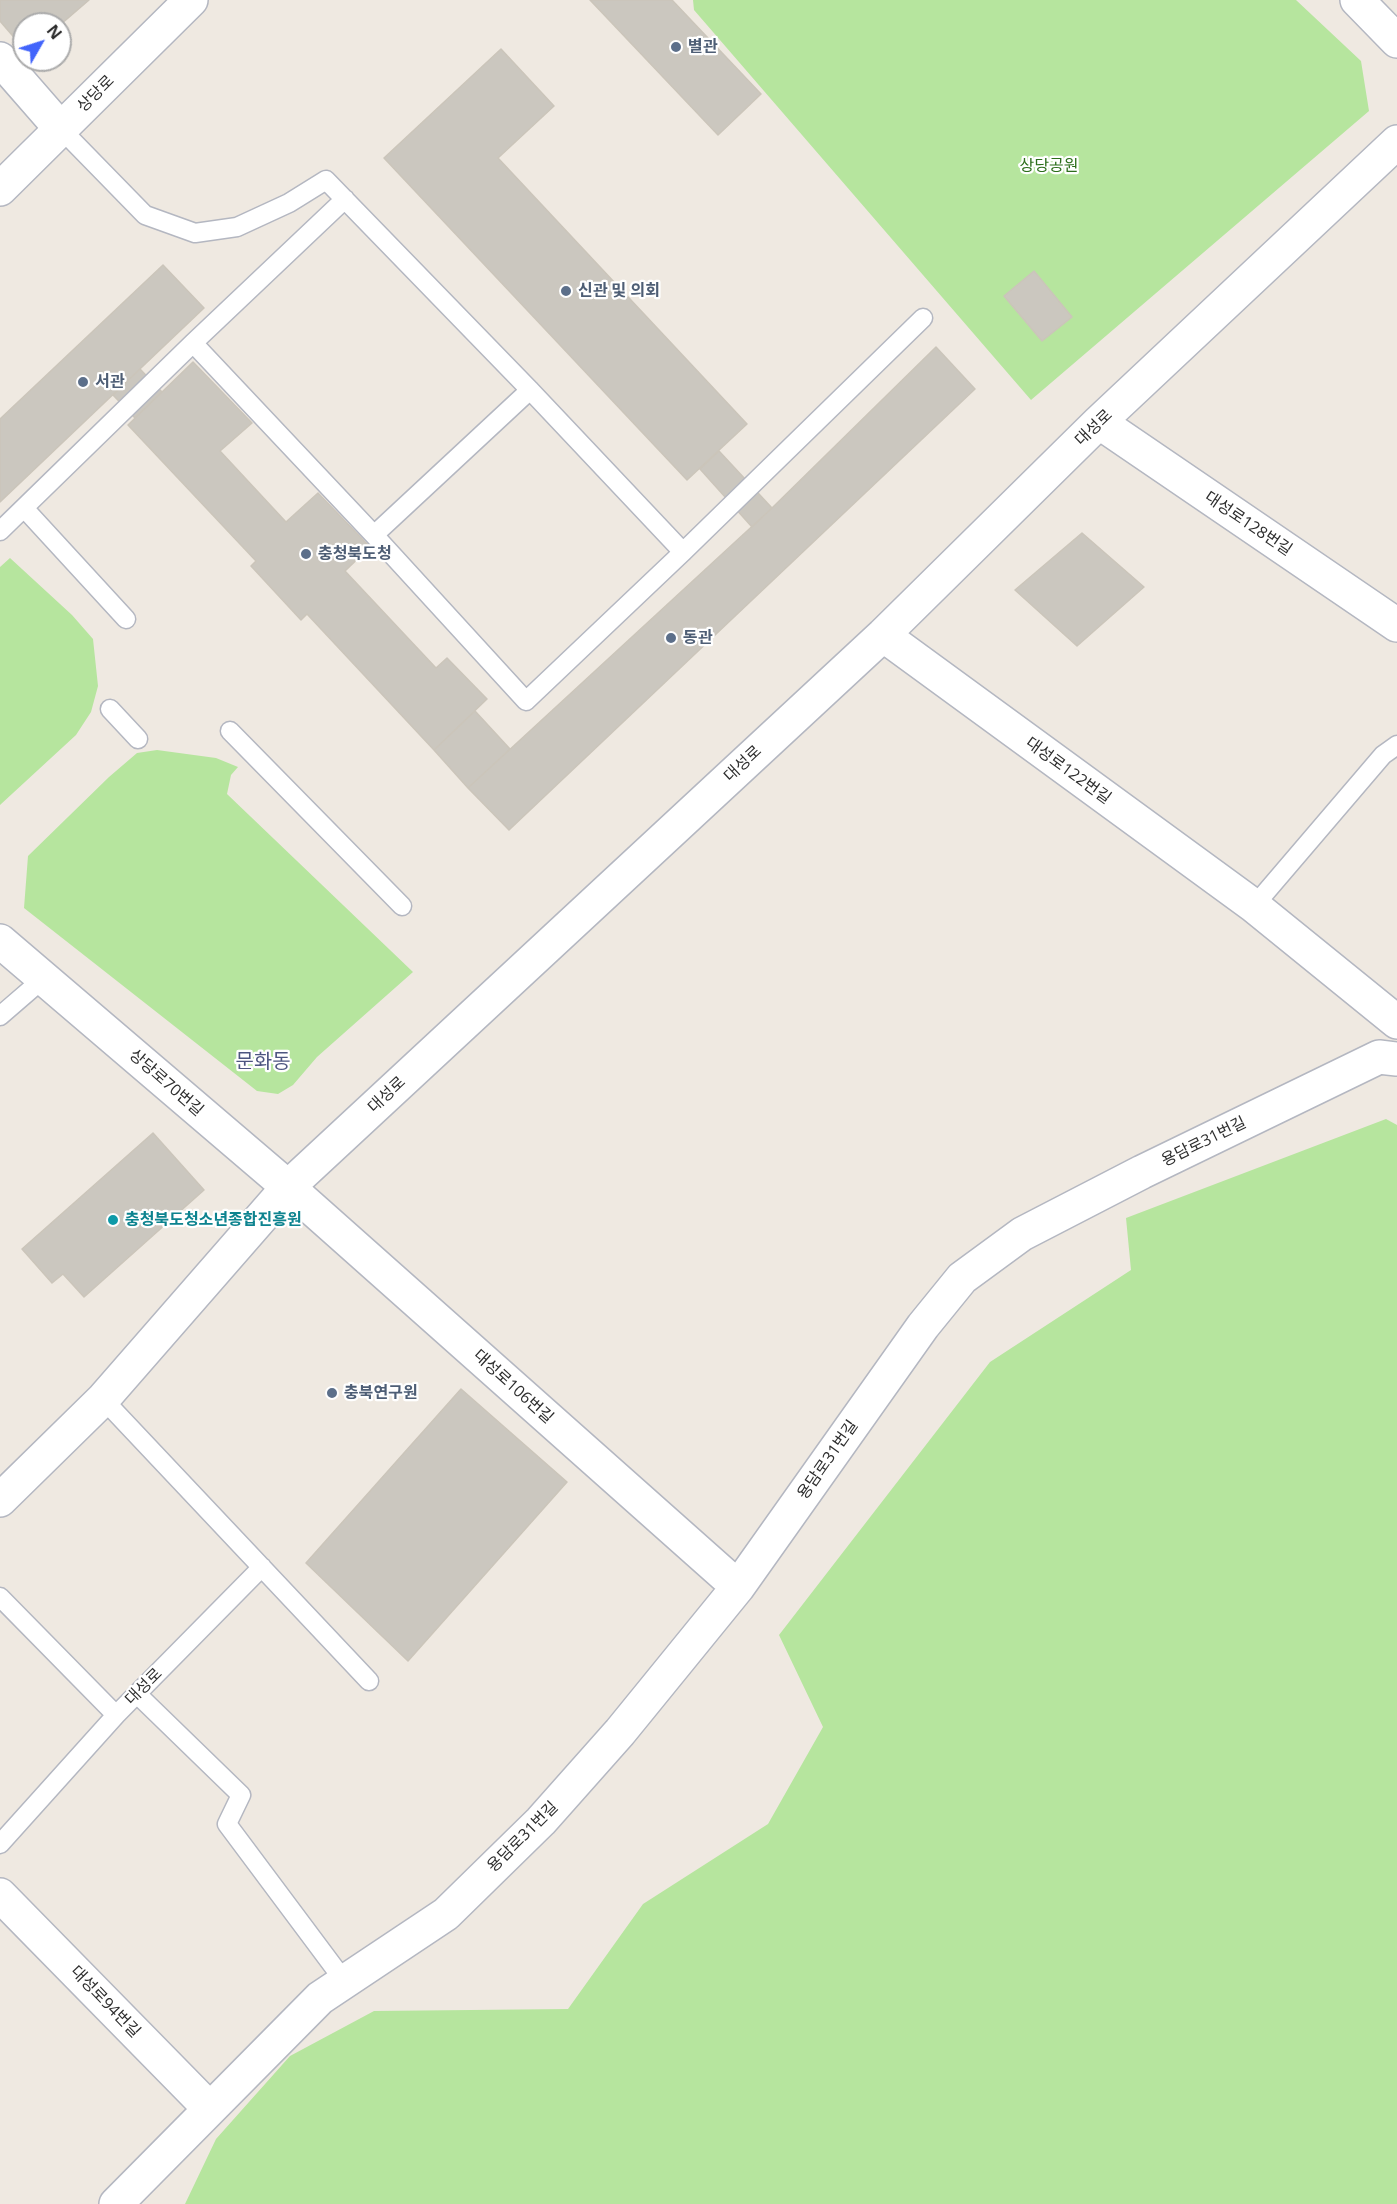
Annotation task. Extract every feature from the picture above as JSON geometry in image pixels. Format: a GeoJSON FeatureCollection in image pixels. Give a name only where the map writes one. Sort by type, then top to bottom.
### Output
{"type":"FeatureCollection","features":[{"type":"Feature","properties":{"kind":"street","name":"상당로"},"geometry":{"type":"LineString","coordinates":[[0,189],[191,0]]}},
{"type":"Feature","properties":{"kind":"street"},"geometry":{"type":"LineString","coordinates":[[1357,0],[1397,41]]}},
{"type":"Feature","properties":{"kind":"street"},"geometry":{"type":"LineString","coordinates":[[0,59],[61,129]]}},
{"type":"Feature","properties":{"kind":"street","name":"대성로"},"geometry":{"type":"LineString","coordinates":[[0,1500],[103,1399],[288,1187],[883,635],[1099,422],[1397,142]]}},
{"type":"Feature","properties":{"kind":"street","name":"대성로128번길"},"geometry":{"type":"LineString","coordinates":[[1099,422],[1397,625]]}},
{"type":"Feature","properties":{"kind":"street","name":"대성로122번길"},"geometry":{"type":"LineString","coordinates":[[883,635],[1254,906],[1397,1022]]}},
{"type":"Feature","properties":{"kind":"street","name":"상당로70번길"},"geometry":{"type":"LineString","coordinates":[[0,940],[288,1187]]}},
{"type":"Feature","properties":{"kind":"street","name":"용담로31번길"},"geometry":{"type":"LineString","coordinates":[[116,2204],[320,1998],[446,1914],[541,1821],[620,1732],[738,1587],[923,1326],[962,1278],[1022,1234],[1142,1172],[1379,1057],[1397,1059]]}},
{"type":"Feature","properties":{"kind":"street","name":"대성로106번길"},"geometry":{"type":"LineString","coordinates":[[288,1187],[738,1587]]}},
{"type":"Feature","properties":{"kind":"street","name":"대성로94번길"},"geometry":{"type":"LineString","coordinates":[[0,1896],[210,2109]]}},
{"type":"Feature","properties":{"kind":"lane"},"geometry":{"type":"LineString","coordinates":[[61,129],[145,215],[195,233],[237,227],[289,203],[326,180],[683,552]]}},
{"type":"Feature","properties":{"kind":"lane"},"geometry":{"type":"LineString","coordinates":[[0,531],[345,199]]}},
{"type":"Feature","properties":{"kind":"lane"},"geometry":{"type":"LineString","coordinates":[[193,343],[374,535],[525,701],[683,552],[923,318]]}},
{"type":"Feature","properties":{"kind":"lane"},"geometry":{"type":"LineString","coordinates":[[374,535],[530,390]]}},
{"type":"Feature","properties":{"kind":"lane"},"geometry":{"type":"LineString","coordinates":[[24,508],[126,620]]}},
{"type":"Feature","properties":{"kind":"lane"},"geometry":{"type":"LineString","coordinates":[[110,709],[138,739]]}},
{"type":"Feature","properties":{"kind":"lane"},"geometry":{"type":"LineString","coordinates":[[230,731],[402,906]]}},
{"type":"Feature","properties":{"kind":"lane"},"geometry":{"type":"LineString","coordinates":[[1254,906],[1383,755],[1397,745]]}},
{"type":"Feature","properties":{"kind":"lane"},"geometry":{"type":"LineString","coordinates":[[0,1016],[44,978]]}},
{"type":"Feature","properties":{"kind":"lane"},"geometry":{"type":"LineString","coordinates":[[103,1399],[369,1681]]}},
{"type":"Feature","properties":{"kind":"lane","name":"대성로"},"geometry":{"type":"LineString","coordinates":[[0,1597],[116,1715],[262,1567]]}},
{"type":"Feature","properties":{"kind":"lane"},"geometry":{"type":"LineString","coordinates":[[137,1694],[241,1796],[227,1824],[345,1982]]}},
{"type":"Feature","properties":{"kind":"lane"},"geometry":{"type":"LineString","coordinates":[[0,1844],[116,1715]]}},
{"type":"Feature","properties":{"kind":"green space","name":"상당공원"},"geometry":{"type":"Polygon","coordinates":[[[693,0],[1296,0],[1361,61],[1369,111],[1031,400],[694,10],[693,0]]]}},
{"type":"Feature","properties":{"kind":"green space"},"geometry":{"type":"Polygon","coordinates":[[[10,558],[72,615],[93,639],[98,686],[91,712],[76,735],[0,805],[0,567],[10,558]]]}},
{"type":"Feature","properties":{"kind":"green space"},"geometry":{"type":"Polygon","coordinates":[[[157,750],[216,758],[238,767],[231,775],[227,794],[413,972],[317,1057],[293,1085],[278,1094],[257,1091],[24,908],[28,856],[137,753],[157,750]]]}},
{"type":"Feature","properties":{"kind":"green space"},"geometry":{"type":"Polygon","coordinates":[[[1386,1119],[1397,1125],[1397,2204],[185,2204],[216,2139],[290,2056],[374,2011],[568,2009],[643,1904],[768,1824],[823,1727],[779,1635],[990,1362],[1131,1270],[1126,1218],[1386,1119]]]}},
{"type":"Feature","properties":{"kind":"building"},"geometry":{"type":"Polygon","coordinates":[[[0,0],[89,0],[72,15],[72,12],[12,12],[12,35],[0,21],[0,0]]]}},
{"type":"Feature","properties":{"kind":"building","name":"별관"},"geometry":{"type":"Polygon","coordinates":[[[590,0],[672,0],[761,94],[718,135],[590,0]]]}},
{"type":"Feature","properties":{"kind":"building","name":"신관 및 의회"},"geometry":{"type":"Polygon","coordinates":[[[501,49],[554,106],[498,158],[747,424],[687,480],[384,158],[501,49]]]}},
{"type":"Feature","properties":{"kind":"building","name":"서관"},"geometry":{"type":"Polygon","coordinates":[[[163,265],[204,308],[0,502],[0,419],[163,265]]]}},
{"type":"Feature","properties":{"kind":"building"},"geometry":{"type":"Polygon","coordinates":[[[1034,271],[1072,317],[1042,341],[1004,296],[1034,271]]]}},
{"type":"Feature","properties":{"kind":"building","name":"동관"},"geometry":{"type":"Polygon","coordinates":[[[936,347],[975,389],[509,830],[468,788],[772,508],[936,347]]]}},
{"type":"Feature","properties":{"kind":"building","name":"충청북도청"},"geometry":{"type":"Polygon","coordinates":[[[193,362],[252,423],[220,451],[286,522],[318,493],[370,547],[345,571],[436,668],[447,658],[487,699],[434,750],[307,614],[301,620],[251,566],[256,561],[128,425],[193,362]]]}},
{"type":"Feature","properties":{"kind":"building"},"geometry":{"type":"Polygon","coordinates":[[[140,369],[162,392],[135,418],[113,395],[140,369]]]}},
{"type":"Feature","properties":{"kind":"building"},"geometry":{"type":"Polygon","coordinates":[[[719,451],[772,508],[752,527],[700,469],[719,451]]]}},
{"type":"Feature","properties":{"kind":"building"},"geometry":{"type":"Polygon","coordinates":[[[1082,533],[1144,587],[1077,646],[1015,590],[1082,533]]]}},
{"type":"Feature","properties":{"kind":"building"},"geometry":{"type":"Polygon","coordinates":[[[475,711],[510,749],[468,788],[434,750],[475,711]]]}},
{"type":"Feature","properties":{"kind":"building","name":"충청북도청소년종합진흥원"},"geometry":{"type":"Polygon","coordinates":[[[153,1133],[204,1190],[84,1297],[63,1274],[52,1283],[22,1249],[153,1133]]]}},
{"type":"Feature","properties":{"kind":"building"},"geometry":{"type":"Polygon","coordinates":[[[461,1389],[567,1482],[408,1661],[306,1563],[461,1389]]]}},
{"type":"Feature","properties":{"kind":"place","name":"별관"},"geometry":{"type":"Point","coordinates":[676,47]}},
{"type":"Feature","properties":{"kind":"place","name":"신관 및 의회"},"geometry":{"type":"Point","coordinates":[566,291]}},
{"type":"Feature","properties":{"kind":"place","name":"서관"},"geometry":{"type":"Point","coordinates":[83,382]}},
{"type":"Feature","properties":{"kind":"place","name":"충청북도청"},"geometry":{"type":"Point","coordinates":[306,554]}},
{"type":"Feature","properties":{"kind":"place","name":"동관"},"geometry":{"type":"Point","coordinates":[671,638]}},
{"type":"Feature","properties":{"kind":"place","name":"충청북도청소년종합진흥원"},"geometry":{"type":"Point","coordinates":[113,1220]}},
{"type":"Feature","properties":{"kind":"place","name":"충북연구원"},"geometry":{"type":"Point","coordinates":[332,1393]}},
{"type":"Feature","properties":{"kind":"district","name":"문화동"},"geometry":{"type":"Point","coordinates":[263,1062]}}]}
